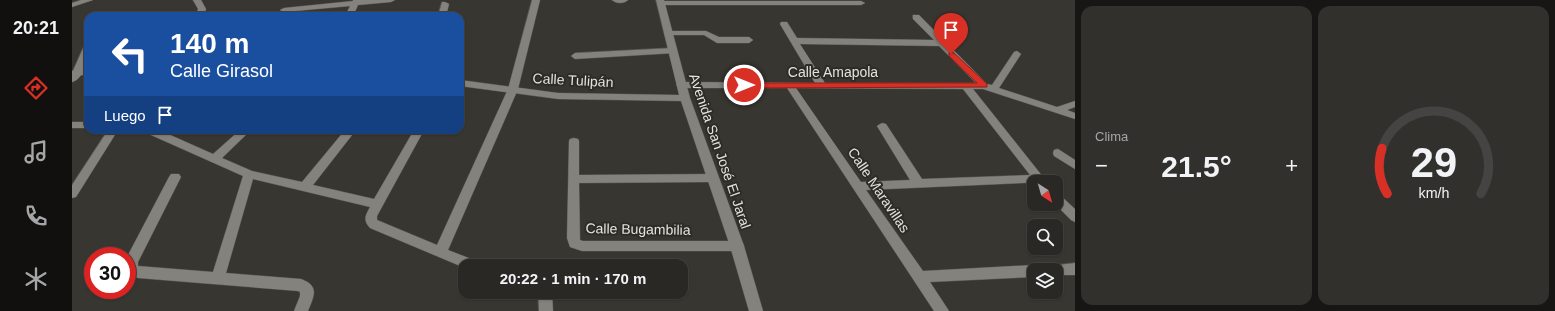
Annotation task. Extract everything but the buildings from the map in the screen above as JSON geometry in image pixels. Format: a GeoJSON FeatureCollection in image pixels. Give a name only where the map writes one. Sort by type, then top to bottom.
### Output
{"type":"FeatureCollection","features":[{"type":"Feature","properties":{"kind":"street"},"geometry":{"type":"LineString","coordinates":[[72,5],[89,0]]}},
{"type":"Feature","properties":{"kind":"street"},"geometry":{"type":"LineString","coordinates":[[197,0],[202,9],[201,12]]}},
{"type":"Feature","properties":{"kind":"street"},"geometry":{"type":"LineString","coordinates":[[283,12],[288,0]]}},
{"type":"Feature","properties":{"kind":"street"},"geometry":{"type":"LineString","coordinates":[[290,12],[356,2],[391,0]]}},
{"type":"Feature","properties":{"kind":"street"},"geometry":{"type":"LineString","coordinates":[[440,252],[513,89],[536,0]]}},
{"type":"Feature","properties":{"kind":"street"},"geometry":{"type":"LineString","coordinates":[[616,0],[624,0]]}},
{"type":"Feature","properties":{"kind":"street"},"geometry":{"type":"LineString","coordinates":[[661,1],[861,3]]}},
{"type":"Feature","properties":{"kind":"street","name":"Avenida San José El Jaral"},"geometry":{"type":"LineString","coordinates":[[661,1],[681,85],[712,178],[737,246],[756,311]]}},
{"type":"Feature","properties":{"kind":"street"},"geometry":{"type":"LineString","coordinates":[[351,12],[356,2]]}},
{"type":"Feature","properties":{"kind":"street"},"geometry":{"type":"LineString","coordinates":[[443,12],[445,4]]}},
{"type":"Feature","properties":{"kind":"street"},"geometry":{"type":"LineString","coordinates":[[916,17],[940,44],[984,86],[1075,116]]}},
{"type":"Feature","properties":{"kind":"street"},"geometry":{"type":"LineString","coordinates":[[784,24],[822,86]]}},
{"type":"Feature","properties":{"kind":"street"},"geometry":{"type":"LineString","coordinates":[[668,33],[706,34],[717,40],[749,40]]}},
{"type":"Feature","properties":{"kind":"street"},"geometry":{"type":"LineString","coordinates":[[795,41],[940,44]]}},
{"type":"Feature","properties":{"kind":"street"},"geometry":{"type":"LineString","coordinates":[[574,56],[672,51]]}},
{"type":"Feature","properties":{"kind":"street"},"geometry":{"type":"LineString","coordinates":[[74,75],[84,54]]}},
{"type":"Feature","properties":{"kind":"street"},"geometry":{"type":"LineString","coordinates":[[994,89],[1017,54]]}},
{"type":"Feature","properties":{"kind":"street"},"geometry":{"type":"LineString","coordinates":[[74,75],[84,72]]}},
{"type":"Feature","properties":{"kind":"street","name":"Calle Tulipán"},"geometry":{"type":"LineString","coordinates":[[464,83],[558,96],[685,98]]}},
{"type":"Feature","properties":{"kind":"street","name":"Calle Amapola"},"geometry":{"type":"LineString","coordinates":[[681,85],[984,86]]}},
{"type":"Feature","properties":{"kind":"street","name":"Calle Maravillas"},"geometry":{"type":"LineString","coordinates":[[790,86],[942,311]]}},
{"type":"Feature","properties":{"kind":"street"},"geometry":{"type":"LineString","coordinates":[[966,86],[1035,175]]}},
{"type":"Feature","properties":{"kind":"street"},"geometry":{"type":"LineString","coordinates":[[1057,110],[1075,104]]}},
{"type":"Feature","properties":{"kind":"street"},"geometry":{"type":"LineString","coordinates":[[72,125],[84,125]]}},
{"type":"Feature","properties":{"kind":"street"},"geometry":{"type":"LineString","coordinates":[[882,126],[920,184]]}},
{"type":"Feature","properties":{"kind":"street"},"geometry":{"type":"LineString","coordinates":[[72,194],[110,134]]}},
{"type":"Feature","properties":{"kind":"street"},"geometry":{"type":"LineString","coordinates":[[158,134],[250,174],[304,188],[377,204]]}},
{"type":"Feature","properties":{"kind":"street"},"geometry":{"type":"LineString","coordinates":[[214,159],[242,134]]}},
{"type":"Feature","properties":{"kind":"street"},"geometry":{"type":"LineString","coordinates":[[304,188],[348,134]]}},
{"type":"Feature","properties":{"kind":"street"},"geometry":{"type":"LineString","coordinates":[[417,134],[377,204],[371,216],[371,221],[374,225],[458,259]]}},
{"type":"Feature","properties":{"kind":"street","name":"Calle Bugambilia"},"geometry":{"type":"LineString","coordinates":[[574,141],[572,179],[573,238],[575,243],[582,246],[737,246]]}},
{"type":"Feature","properties":{"kind":"street"},"geometry":{"type":"LineString","coordinates":[[1058,153],[1075,165]]}},
{"type":"Feature","properties":{"kind":"street"},"geometry":{"type":"LineString","coordinates":[[218,278],[250,174]]}},
{"type":"Feature","properties":{"kind":"street"},"geometry":{"type":"LineString","coordinates":[[176,177],[131,262],[131,270],[138,272],[302,285],[307,289],[307,296],[301,311]]}},
{"type":"Feature","properties":{"kind":"street"},"geometry":{"type":"LineString","coordinates":[[572,179],[712,178]]}},
{"type":"Feature","properties":{"kind":"street"},"geometry":{"type":"LineString","coordinates":[[858,186],[1027,180]]}},
{"type":"Feature","properties":{"kind":"street"},"geometry":{"type":"LineString","coordinates":[[1063,205],[1075,217]]}},
{"type":"Feature","properties":{"kind":"street"},"geometry":{"type":"LineString","coordinates":[[1063,270],[1075,269]]}},
{"type":"Feature","properties":{"kind":"street"},"geometry":{"type":"LineString","coordinates":[[919,277],[1027,271]]}},
{"type":"Feature","properties":{"kind":"street"},"geometry":{"type":"LineString","coordinates":[[545,299],[546,311]]}},
{"type":"Feature","properties":{"kind":"route"},"geometry":{"type":"LineString","coordinates":[[744,85],[984,86],[951,54]]}}]}
